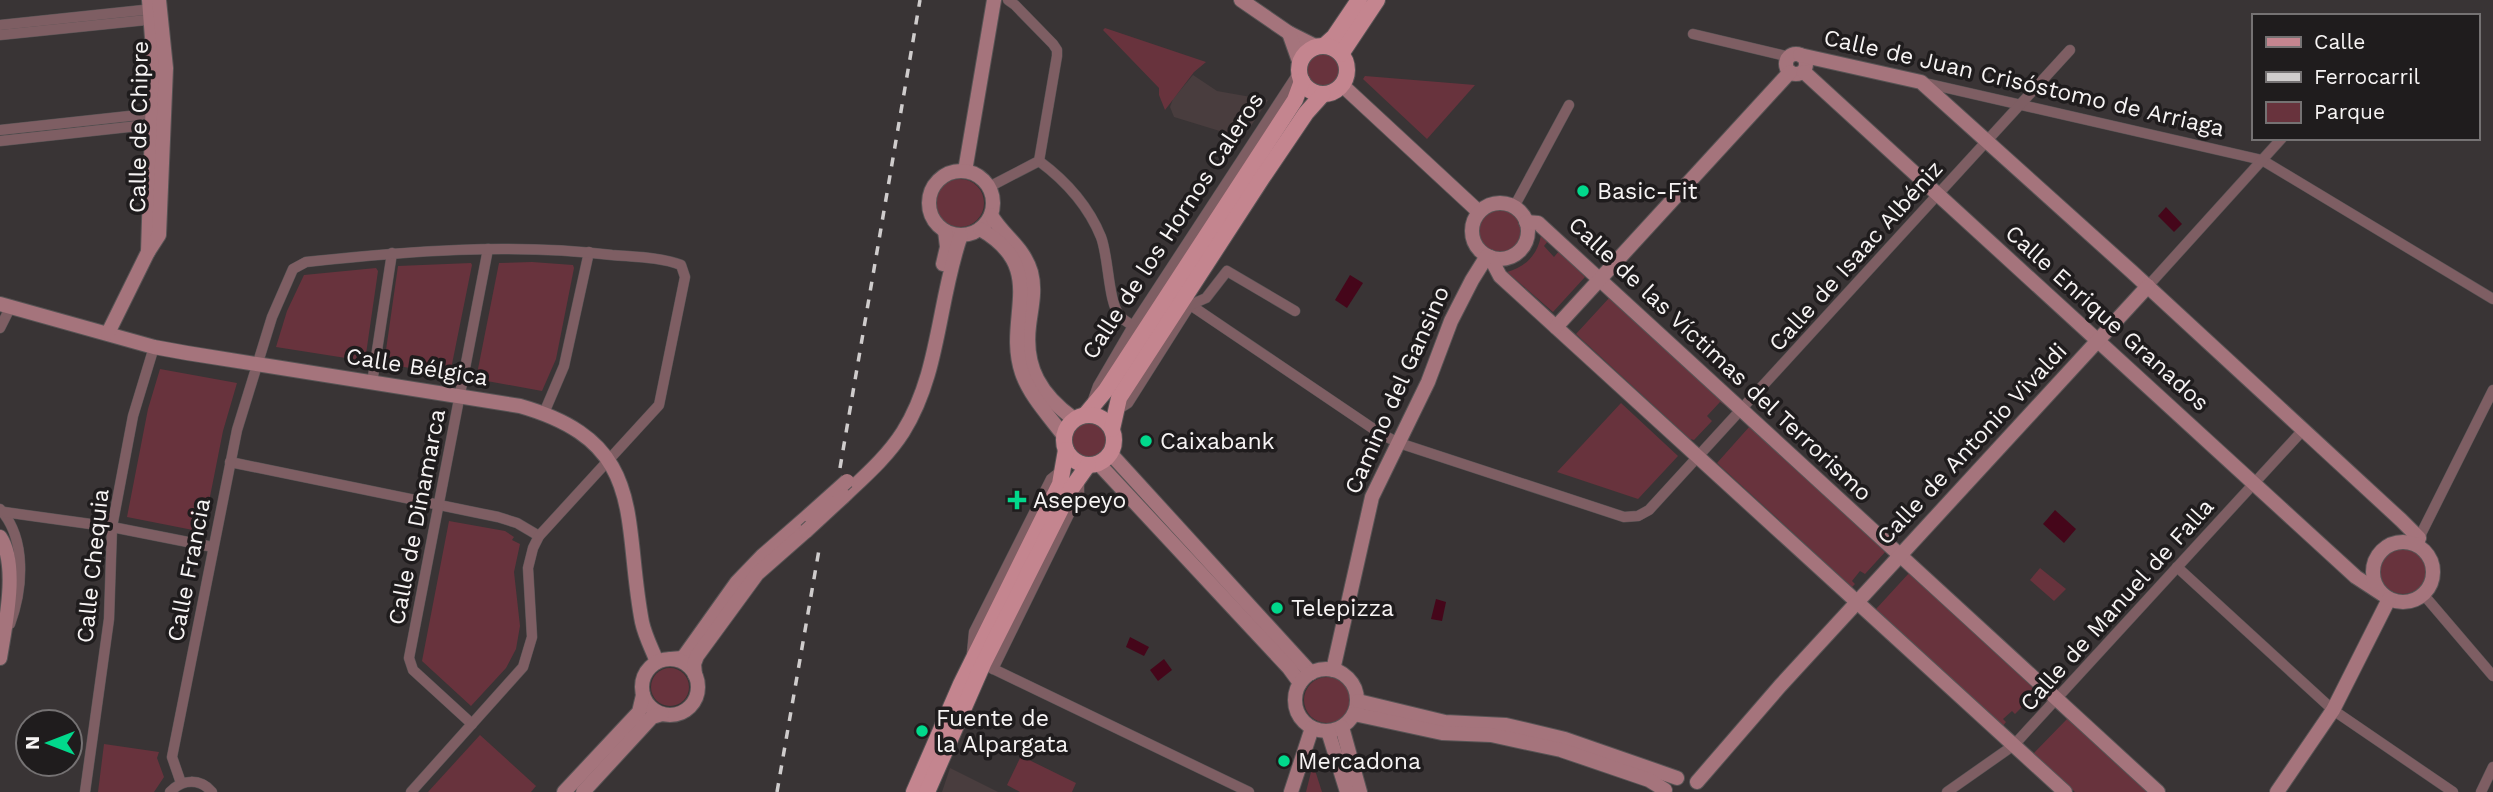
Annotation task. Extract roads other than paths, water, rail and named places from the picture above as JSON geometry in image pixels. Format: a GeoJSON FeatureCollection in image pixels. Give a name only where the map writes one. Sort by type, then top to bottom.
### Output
{"type":"FeatureCollection","features":[{"type":"Feature","properties":{"kind":"main road"},"geometry":{"type":"LineString","coordinates":[[1323,94],[1311,91],[1300,73],[1306,53],[1334,37],[1359,0]]}},
{"type":"Feature","properties":{"kind":"main road"},"geometry":{"type":"LineString","coordinates":[[1341,54],[1377,0]]}},
{"type":"Feature","properties":{"kind":"main road"},"geometry":{"type":"LineString","coordinates":[[915,792],[1071,489],[1114,442],[1112,429],[1119,398],[1187,302],[1306,113],[1323,94],[1342,85],[1347,67],[1341,54],[1321,46]]}},
{"type":"Feature","properties":{"kind":"main road","name":"Calle de los Hornos Caleros"},"geometry":{"type":"LineString","coordinates":[[1084,413],[1106,390],[1295,100],[1300,73]]}},
{"type":"Feature","properties":{"kind":"main road"},"geometry":{"type":"LineString","coordinates":[[927,792],[1060,484],[1067,426],[1084,413],[1101,418],[1112,429]]}},
{"type":"Feature","properties":{"kind":"main road"},"geometry":{"type":"LineString","coordinates":[[1065,443],[1074,461],[1094,465]]}},
{"type":"Feature","properties":{"kind":"street"},"geometry":{"type":"LineString","coordinates":[[965,171],[994,0]]}},
{"type":"Feature","properties":{"kind":"street"},"geometry":{"type":"LineString","coordinates":[[1008,0],[1057,50],[1039,161]]}},
{"type":"Feature","properties":{"kind":"street"},"geometry":{"type":"LineString","coordinates":[[1245,1],[1289,33],[1321,46]]}},
{"type":"Feature","properties":{"kind":"street"},"geometry":{"type":"LineString","coordinates":[[0,25],[155,9]]}},
{"type":"Feature","properties":{"kind":"street"},"geometry":{"type":"LineString","coordinates":[[0,35],[155,9]]}},
{"type":"Feature","properties":{"kind":"street","name":"Calle de Chipre"},"geometry":{"type":"LineString","coordinates":[[108,333],[148,252],[159,118],[155,9]]}},
{"type":"Feature","properties":{"kind":"street"},"geometry":{"type":"LineString","coordinates":[[1289,33],[1300,73]]}},
{"type":"Feature","properties":{"kind":"street","name":"Calle de Juan Crisóstomo de Arriaga"},"geometry":{"type":"LineString","coordinates":[[1693,34],[1831,62],[2262,160],[2493,299]]}},
{"type":"Feature","properties":{"kind":"street","name":"Calle de Isaac Albéniz"},"geometry":{"type":"LineString","coordinates":[[1187,302],[1381,434],[1399,443],[1623,516],[1638,516],[1649,510],[2070,50]]}},
{"type":"Feature","properties":{"kind":"street"},"geometry":{"type":"LineString","coordinates":[[1556,327],[1806,62],[1795,56]]}},
{"type":"Feature","properties":{"kind":"street"},"geometry":{"type":"LineString","coordinates":[[1820,87],[1820,72],[1831,62]]}},
{"type":"Feature","properties":{"kind":"street","name":"Calle Enrique Granados"},"geometry":{"type":"LineString","coordinates":[[1797,72],[1820,87],[2356,577],[2386,596]]}},
{"type":"Feature","properties":{"kind":"street","name":"Calle de los Hornos Caleros"},"geometry":{"type":"LineString","coordinates":[[1084,413],[1133,326],[1300,73]]}},
{"type":"Feature","properties":{"kind":"street"},"geometry":{"type":"LineString","coordinates":[[1921,82],[2303,430],[2418,541],[2430,558],[2433,577],[2423,594],[2407,602],[2386,596],[2373,578],[2376,559],[2381,551],[2397,542],[2418,541]]}},
{"type":"Feature","properties":{"kind":"street"},"geometry":{"type":"LineString","coordinates":[[1342,85],[1479,212]]}},
{"type":"Feature","properties":{"kind":"street"},"geometry":{"type":"LineString","coordinates":[[1514,207],[1569,105]]}},
{"type":"Feature","properties":{"kind":"street"},"geometry":{"type":"LineString","coordinates":[[0,130],[159,118]]}},
{"type":"Feature","properties":{"kind":"street"},"geometry":{"type":"LineString","coordinates":[[0,141],[159,118]]}},
{"type":"Feature","properties":{"kind":"street","name":"Calle de Antonio Vivaldi"},"geometry":{"type":"LineString","coordinates":[[1700,787],[1780,686],[2280,140]]}},
{"type":"Feature","properties":{"kind":"street"},"geometry":{"type":"LineString","coordinates":[[989,187],[1039,161]]}},
{"type":"Feature","properties":{"kind":"street"},"geometry":{"type":"LineString","coordinates":[[1039,161],[1070,186],[1086,209],[1101,237],[1115,308],[1120,317],[1133,326]]}},
{"type":"Feature","properties":{"kind":"street"},"geometry":{"type":"LineString","coordinates":[[965,171],[975,174],[989,187],[993,201],[991,215],[980,229],[961,235],[945,231],[932,217],[929,207],[933,188],[946,175],[965,171]]}},
{"type":"Feature","properties":{"kind":"street"},"geometry":{"type":"LineString","coordinates":[[1489,257],[1505,258],[1519,251],[1527,238],[1526,222],[1514,207],[1496,204],[1479,212],[1472,225],[1476,246],[1489,257],[1500,276],[2065,792]]}},
{"type":"Feature","properties":{"kind":"street"},"geometry":{"type":"LineString","coordinates":[[991,215],[1024,255],[1032,275],[1034,298],[1028,349],[1041,389],[1057,406],[1084,413]]}},
{"type":"Feature","properties":{"kind":"street","name":"Calle de las Víctimas del Terrorismo"},"geometry":{"type":"LineString","coordinates":[[1526,222],[1538,223],[2158,792]]}},
{"type":"Feature","properties":{"kind":"street"},"geometry":{"type":"LineString","coordinates":[[980,229],[1004,247],[1014,261],[1022,298],[1016,349],[1022,374],[1065,443]]}},
{"type":"Feature","properties":{"kind":"street"},"geometry":{"type":"LineString","coordinates":[[564,792],[639,712],[644,676],[664,661],[682,658],[743,576],[872,458],[894,431],[922,374],[947,247],[945,231]]}},
{"type":"Feature","properties":{"kind":"street"},"geometry":{"type":"LineString","coordinates":[[583,792],[652,717],[678,714],[691,705],[697,691],[694,664],[697,656],[745,588],[878,464],[902,433],[918,405],[928,376],[961,235]]}},
{"type":"Feature","properties":{"kind":"street"},"geometry":{"type":"LineString","coordinates":[[372,383],[393,253],[537,248],[676,262],[685,272],[659,405],[539,536],[533,548],[528,568],[532,637],[528,656],[517,676],[411,792]]}},
{"type":"Feature","properties":{"kind":"street","name":"Calle de Dinamarca"},"geometry":{"type":"LineString","coordinates":[[472,724],[413,670],[409,663],[488,249]]}},
{"type":"Feature","properties":{"kind":"street"},"geometry":{"type":"LineString","coordinates":[[544,413],[564,366],[589,252]]}},
{"type":"Feature","properties":{"kind":"street","name":"Calle Francia"},"geometry":{"type":"LineString","coordinates":[[181,783],[172,757],[213,547],[237,430],[272,317],[291,273],[297,266],[306,262],[393,253]]}},
{"type":"Feature","properties":{"kind":"street","name":"Camino del Gansino"},"geometry":{"type":"LineString","coordinates":[[1333,670],[1369,507],[1428,382],[1451,321],[1472,280],[1489,257]]}},
{"type":"Feature","properties":{"kind":"street"},"geometry":{"type":"LineString","coordinates":[[1187,302],[1206,298],[1227,271],[1295,311]]}},
{"type":"Feature","properties":{"kind":"street"},"geometry":{"type":"LineString","coordinates":[[0,328],[5,305]]}},
{"type":"Feature","properties":{"kind":"street","name":"Calle Bélgica"},"geometry":{"type":"LineString","coordinates":[[5,305],[155,347],[520,406],[544,413],[569,425],[607,460],[616,475],[626,500],[642,622],[664,661]]}},
{"type":"Feature","properties":{"kind":"street","name":"Calle Chequia"},"geometry":{"type":"LineString","coordinates":[[85,792],[109,619],[112,527],[134,415],[155,347]]}},
{"type":"Feature","properties":{"kind":"street"},"geometry":{"type":"LineString","coordinates":[[2418,541],[2493,390]]}},
{"type":"Feature","properties":{"kind":"street","name":"Calle de Manuel de Falla"},"geometry":{"type":"LineString","coordinates":[[1947,792],[2014,745],[2303,430]]}},
{"type":"Feature","properties":{"kind":"street"},"geometry":{"type":"LineString","coordinates":[[230,462],[509,519],[539,536]]}},
{"type":"Feature","properties":{"kind":"street"},"geometry":{"type":"LineString","coordinates":[[1094,465],[1306,678]]}},
{"type":"Feature","properties":{"kind":"street"},"geometry":{"type":"LineString","coordinates":[[2,510],[112,527],[213,547]]}},
{"type":"Feature","properties":{"kind":"street"},"geometry":{"type":"LineString","coordinates":[[1,652],[15,610],[20,582],[20,557],[15,535],[2,510]]}},
{"type":"Feature","properties":{"kind":"street"},"geometry":{"type":"LineString","coordinates":[[0,537],[8,558],[9,570],[1,652]]}},
{"type":"Feature","properties":{"kind":"street"},"geometry":{"type":"LineString","coordinates":[[2177,567],[2333,710],[2452,792]]}},
{"type":"Feature","properties":{"kind":"street"},"geometry":{"type":"LineString","coordinates":[[2423,594],[2493,676]]}},
{"type":"Feature","properties":{"kind":"street"},"geometry":{"type":"LineString","coordinates":[[2279,791],[2333,710],[2386,596]]}},
{"type":"Feature","properties":{"kind":"street"},"geometry":{"type":"LineString","coordinates":[[664,661],[685,664],[695,676]]}},
{"type":"Feature","properties":{"kind":"street"},"geometry":{"type":"LineString","coordinates":[[982,666],[1249,792]]}},
{"type":"Feature","properties":{"kind":"street"},"geometry":{"type":"LineString","coordinates":[[1322,669],[1333,670],[1351,681],[1356,707],[1335,729],[1312,728],[1300,716],[1295,700],[1306,678],[1322,669]]}},
{"type":"Feature","properties":{"kind":"street"},"geometry":{"type":"LineString","coordinates":[[643,695],[650,707],[662,714]]}},
{"type":"Feature","properties":{"kind":"street"},"geometry":{"type":"LineString","coordinates":[[1356,707],[1446,722],[1506,725],[1565,739],[1678,778]]}},
{"type":"Feature","properties":{"kind":"street"},"geometry":{"type":"LineString","coordinates":[[1356,707],[1442,733],[1491,735],[1562,750],[1648,780],[1665,791],[1672,780],[1684,777],[1700,787]]}},
{"type":"Feature","properties":{"kind":"street"},"geometry":{"type":"LineString","coordinates":[[1291,792],[1312,728]]}},
{"type":"Feature","properties":{"kind":"street"},"geometry":{"type":"LineString","coordinates":[[1335,729],[1347,792]]}},
{"type":"Feature","properties":{"kind":"street"},"geometry":{"type":"LineString","coordinates":[[1335,729],[1360,792]]}},
{"type":"Feature","properties":{"kind":"street"},"geometry":{"type":"LineString","coordinates":[[2481,792],[2493,767]]}},
{"type":"Feature","properties":{"kind":"street"},"geometry":{"type":"LineString","coordinates":[[170,792],[181,783],[199,783],[212,792]]}},
{"type":"Feature","properties":{"kind":"railway"},"geometry":{"type":"LineString","coordinates":[[840,468],[920,0]]}},
{"type":"Feature","properties":{"kind":"railway"},"geometry":{"type":"LineString","coordinates":[[777,792],[820,544]]}},
{"type":"Feature","properties":{"kind":"place","name":"Basic-Fit"},"geometry":{"type":"Point","coordinates":[1583,191]}},
{"type":"Feature","properties":{"kind":"place","name":"Caixabank"},"geometry":{"type":"Point","coordinates":[1146,441]}},
{"type":"Feature","properties":{"kind":"place","name":"Asepeyo"},"geometry":{"type":"Point","coordinates":[1017,500]}},
{"type":"Feature","properties":{"kind":"place","name":"Telepizza"},"geometry":{"type":"Point","coordinates":[1277,608]}},
{"type":"Feature","properties":{"kind":"place","name":"Fuente de la Alpargata"},"geometry":{"type":"Point","coordinates":[922,731]}},
{"type":"Feature","properties":{"kind":"place","name":"Mercadona"},"geometry":{"type":"Point","coordinates":[1284,761]}}]}
